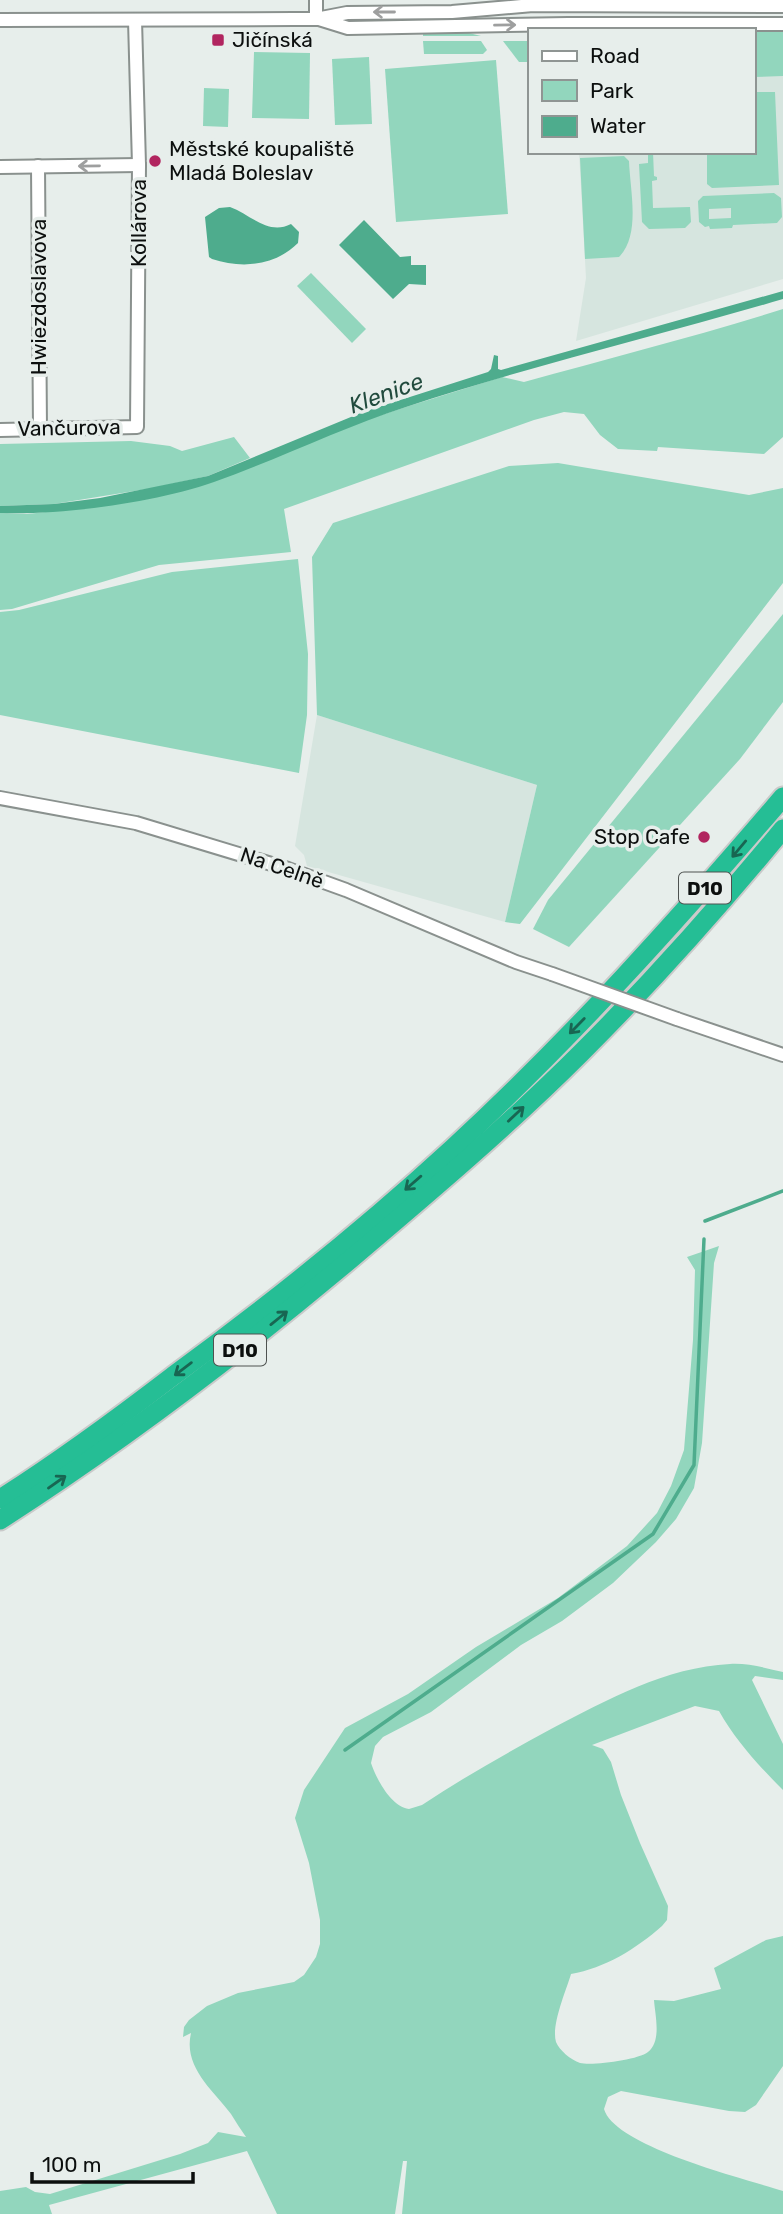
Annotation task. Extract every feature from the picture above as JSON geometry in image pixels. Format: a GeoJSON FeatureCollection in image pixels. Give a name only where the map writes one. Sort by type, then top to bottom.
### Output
{"type":"FeatureCollection","features":[{"type":"Feature","properties":{"kind":"highway","name":"D10"},"geometry":{"type":"LineString","coordinates":[[0,1499],[116,1419],[224,1339],[315,1268],[453,1148],[625,977],[783,797]]}},
{"type":"Feature","properties":{"kind":"highway","name":"D10"},"geometry":{"type":"LineString","coordinates":[[0,1520],[128,1433],[237,1352],[466,1161],[580,1054],[676,955],[783,829]]}},
{"type":"Feature","properties":{"kind":"street"},"geometry":{"type":"LineString","coordinates":[[316,0],[316,19]]}},
{"type":"Feature","properties":{"kind":"street"},"geometry":{"type":"LineString","coordinates":[[590,24],[592,3]]}},
{"type":"Feature","properties":{"kind":"street"},"geometry":{"type":"LineString","coordinates":[[0,20],[316,19],[346,13],[452,12],[592,3],[783,6]]}},
{"type":"Feature","properties":{"kind":"street"},"geometry":{"type":"LineString","coordinates":[[316,19],[348,28],[783,24]]}},
{"type":"Feature","properties":{"kind":"street","name":"Kollárova"},"geometry":{"type":"LineString","coordinates":[[135,20],[139,165],[137,427]]}},
{"type":"Feature","properties":{"kind":"street"},"geometry":{"type":"LineString","coordinates":[[0,167],[139,165]]}},
{"type":"Feature","properties":{"kind":"street","name":"Hwiezdoslavova"},"geometry":{"type":"LineString","coordinates":[[38,166],[40,428]]}},
{"type":"Feature","properties":{"kind":"street","name":"Vančurova"},"geometry":{"type":"LineString","coordinates":[[0,430],[137,427]]}},
{"type":"Feature","properties":{"kind":"street","name":"Na Celně"},"geometry":{"type":"LineString","coordinates":[[0,798],[136,823],[288,869],[346,890],[516,962],[783,1055]]}},
{"type":"Feature","properties":{"kind":"shaded area"},"geometry":{"type":"Polygon","coordinates":[[[783,42],[783,279],[576,341],[586,278],[579,154],[755,154],[755,43],[783,42]]]}},
{"type":"Feature","properties":{"kind":"shaded area"},"geometry":{"type":"Polygon","coordinates":[[[317,715],[537,785],[505,922],[307,866],[304,855],[295,846],[317,715]]]}},
{"type":"Feature","properties":{"kind":"green space"},"geometry":{"type":"Polygon","coordinates":[[[783,29],[783,76],[755,77],[755,30],[783,29]]]}},
{"type":"Feature","properties":{"kind":"green space"},"geometry":{"type":"Polygon","coordinates":[[[423,32],[465,32],[481,36],[423,36],[423,32]]]}},
{"type":"Feature","properties":{"kind":"green space"},"geometry":{"type":"Polygon","coordinates":[[[423,41],[481,41],[487,50],[483,54],[424,54],[423,41]]]}},
{"type":"Feature","properties":{"kind":"green space"},"geometry":{"type":"Polygon","coordinates":[[[503,41],[528,41],[528,62],[519,62],[503,41]]]}},
{"type":"Feature","properties":{"kind":"green space"},"geometry":{"type":"Polygon","coordinates":[[[254,52],[310,53],[309,119],[252,118],[254,52]]]}},
{"type":"Feature","properties":{"kind":"green space"},"geometry":{"type":"Polygon","coordinates":[[[369,57],[372,124],[335,125],[332,59],[369,57]]]}},
{"type":"Feature","properties":{"kind":"green space"},"geometry":{"type":"Polygon","coordinates":[[[496,60],[508,214],[396,222],[385,69],[496,60]]]}},
{"type":"Feature","properties":{"kind":"green space"},"geometry":{"type":"Polygon","coordinates":[[[204,88],[229,89],[228,127],[203,126],[204,88]]]}},
{"type":"Feature","properties":{"kind":"green space"},"geometry":{"type":"Polygon","coordinates":[[[755,92],[775,92],[779,185],[712,188],[707,184],[707,154],[755,154],[755,92]]]}},
{"type":"Feature","properties":{"kind":"green space"},"geometry":{"type":"Polygon","coordinates":[[[648,154],[653,154],[654,176],[657,180],[652,181],[653,208],[690,207],[691,222],[685,228],[649,229],[642,222],[639,164],[648,163],[648,154]]]}},
{"type":"Feature","properties":{"kind":"green space"},"geometry":{"type":"Polygon","coordinates":[[[624,156],[629,161],[633,212],[626,248],[619,257],[585,259],[580,158],[624,156]]]}},
{"type":"Feature","properties":{"kind":"green space"},"geometry":{"type":"Polygon","coordinates":[[[774,193],[781,198],[782,217],[777,223],[710,229],[699,222],[698,201],[703,196],[774,193]],[[731,208],[709,209],[709,219],[731,218],[731,208]]]}},
{"type":"Feature","properties":{"kind":"green space"},"geometry":{"type":"Polygon","coordinates":[[[311,273],[366,329],[352,343],[297,286],[311,273]]]}},
{"type":"Feature","properties":{"kind":"green space"},"geometry":{"type":"Polygon","coordinates":[[[783,309],[783,437],[764,454],[658,447],[657,451],[618,449],[600,435],[584,414],[564,412],[534,420],[284,509],[291,552],[159,565],[12,609],[0,610],[0,513],[27,514],[155,497],[212,482],[366,420],[502,377],[524,382],[783,309]]]}},
{"type":"Feature","properties":{"kind":"green space"},"geometry":{"type":"Polygon","coordinates":[[[234,437],[250,458],[208,476],[54,504],[0,506],[0,444],[131,441],[170,446],[182,451],[234,437]]]}},
{"type":"Feature","properties":{"kind":"green space"},"geometry":{"type":"Polygon","coordinates":[[[558,463],[749,495],[783,488],[783,583],[520,924],[505,922],[537,785],[317,715],[312,557],[333,523],[509,466],[558,463]]]}},
{"type":"Feature","properties":{"kind":"green space"},"geometry":{"type":"Polygon","coordinates":[[[298,559],[308,654],[307,715],[299,773],[0,715],[0,612],[19,610],[172,572],[298,559]]]}},
{"type":"Feature","properties":{"kind":"green space"},"geometry":{"type":"Polygon","coordinates":[[[783,614],[783,702],[740,759],[569,947],[533,929],[548,900],[783,614]]]}},
{"type":"Feature","properties":{"kind":"green space"},"geometry":{"type":"Polygon","coordinates":[[[719,1246],[714,1263],[702,1443],[694,1488],[676,1519],[613,1583],[562,1621],[521,1645],[431,1712],[383,1737],[375,1746],[371,1763],[380,1784],[390,1798],[409,1809],[422,1805],[551,1729],[615,1696],[660,1678],[706,1666],[730,1664],[783,1672],[783,1680],[755,1676],[752,1680],[783,1744],[783,1790],[748,1752],[719,1711],[695,1706],[592,1745],[603,1749],[611,1762],[640,1843],[668,1906],[667,1920],[631,1950],[596,1967],[571,1974],[557,2017],[555,2035],[560,2048],[580,2063],[615,2062],[643,2055],[655,2041],[657,2027],[654,2000],[674,2001],[721,1989],[714,1968],[766,1940],[783,1936],[783,2066],[756,2105],[745,2112],[729,2111],[621,2091],[608,2097],[604,2109],[613,2123],[631,2136],[656,2148],[713,2170],[783,2191],[783,2214],[402,2214],[407,2161],[403,2161],[395,2214],[277,2214],[247,2151],[49,2205],[52,2214],[0,2214],[0,2191],[26,2187],[35,2192],[50,2194],[180,2154],[208,2143],[218,2132],[246,2137],[195,2067],[191,2057],[191,2033],[183,2037],[184,2027],[207,2006],[238,1993],[294,1982],[304,1975],[316,1957],[320,1944],[320,1920],[309,1863],[295,1818],[304,1790],[345,1728],[408,1694],[476,1647],[558,1598],[627,1546],[657,1513],[671,1486],[684,1450],[693,1340],[695,1270],[687,1257],[719,1246]]]}},
{"type":"Feature","properties":{"kind":"water"},"geometry":{"type":"Polygon","coordinates":[[[230,207],[267,226],[283,227],[291,224],[299,232],[298,243],[269,261],[235,264],[212,259],[209,257],[205,217],[219,208],[230,207]]]}},
{"type":"Feature","properties":{"kind":"water"},"geometry":{"type":"Polygon","coordinates":[[[364,220],[400,257],[411,256],[411,265],[426,265],[426,285],[409,284],[393,299],[339,245],[364,220]]]}},
{"type":"Feature","properties":{"kind":"water"},"geometry":{"type":"Polygon","coordinates":[[[783,291],[783,299],[406,407],[190,489],[136,502],[80,510],[0,513],[0,506],[54,504],[100,498],[208,476],[363,412],[488,372],[494,355],[498,356],[498,369],[501,370],[783,291]]]}},
{"type":"Feature","properties":{"kind":"waterway"},"geometry":{"type":"LineString","coordinates":[[705,1221],[783,1191]]}},
{"type":"Feature","properties":{"kind":"waterway"},"geometry":{"type":"LineString","coordinates":[[345,1750],[653,1534],[694,1465],[704,1239]]}},
{"type":"Feature","properties":{"kind":"place","name":"Jičínská"},"geometry":{"type":"Point","coordinates":[218,40]}},
{"type":"Feature","properties":{"kind":"place","name":"Městské koupaliště Mladá Boleslav"},"geometry":{"type":"Point","coordinates":[155,161]}},
{"type":"Feature","properties":{"kind":"place","name":"Stop Cafe"},"geometry":{"type":"Point","coordinates":[704,837]}},
{"type":"Feature","properties":{"kind":"water label","name":"Klenice"},"geometry":{"type":"Point","coordinates":[386,393]}}]}
